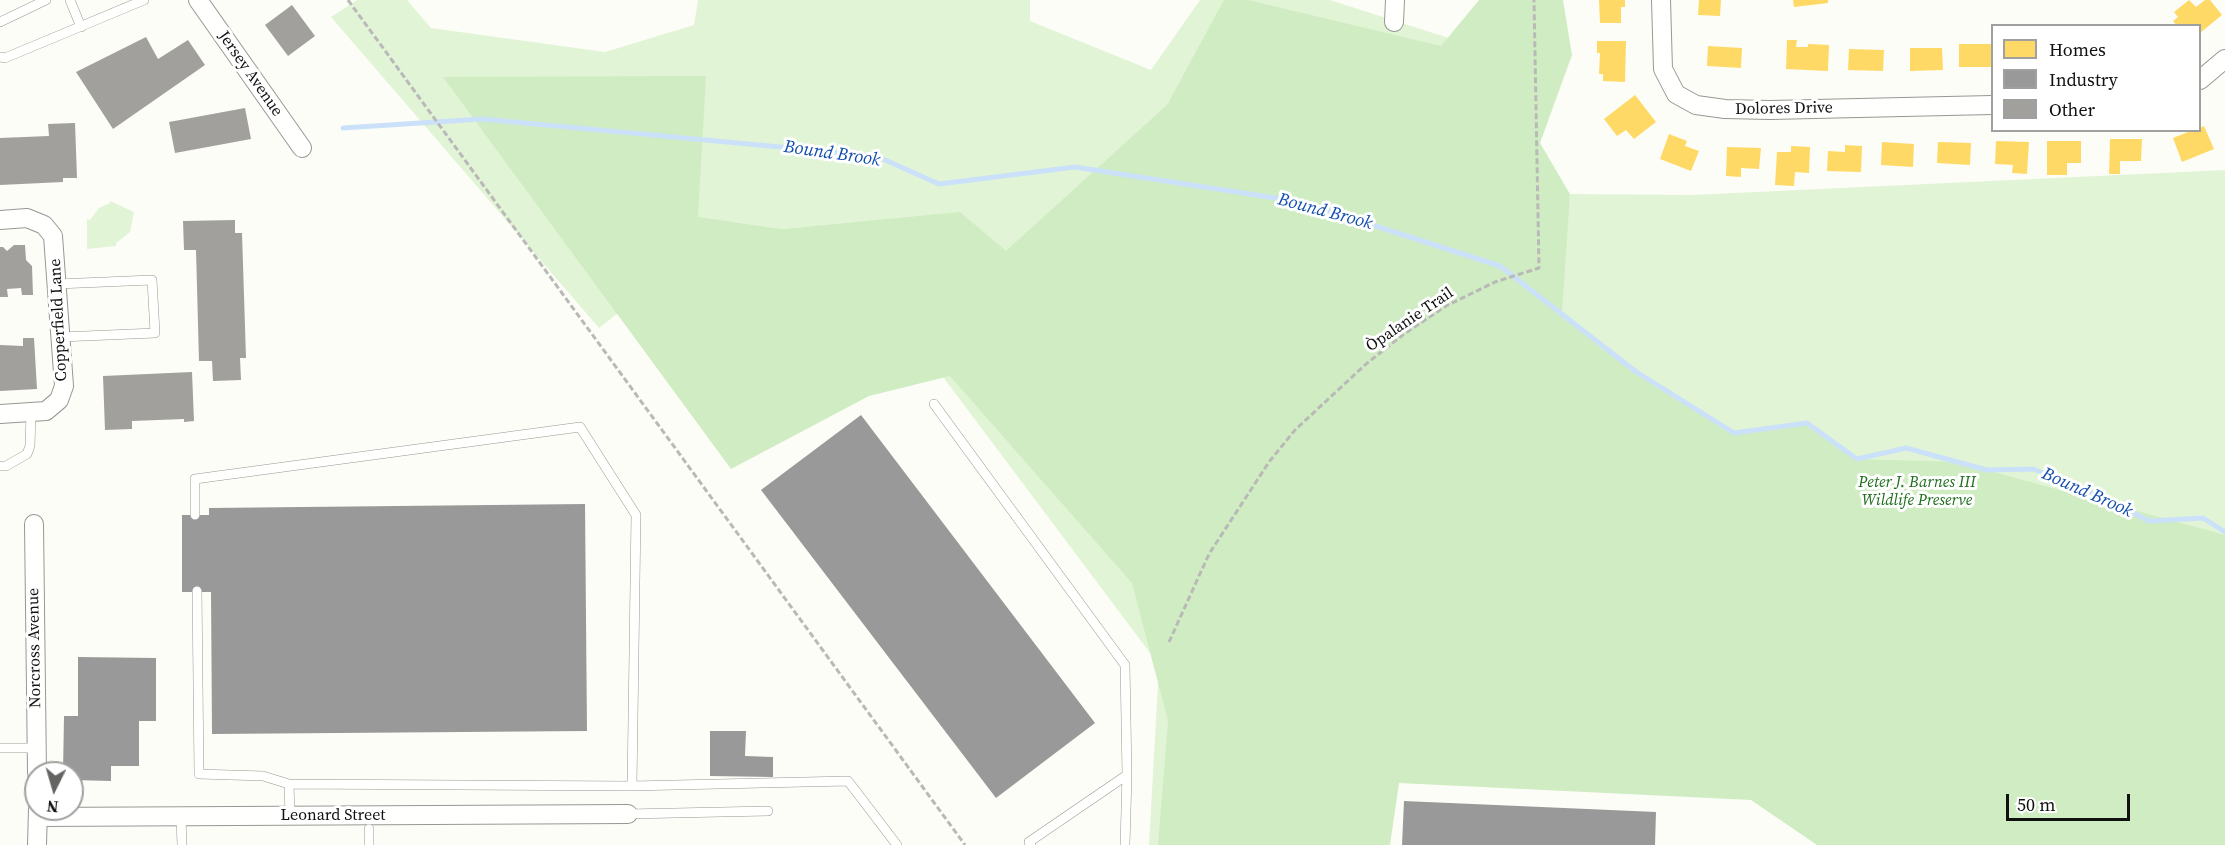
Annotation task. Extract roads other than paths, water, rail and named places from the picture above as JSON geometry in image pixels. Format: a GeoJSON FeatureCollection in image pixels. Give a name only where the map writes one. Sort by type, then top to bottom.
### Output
{"type":"FeatureCollection","features":[{"type":"Feature","properties":{"kind":"street","name":"Jersey Avenue"},"geometry":{"type":"LineString","coordinates":[[198,0],[302,148]]}},
{"type":"Feature","properties":{"kind":"street"},"geometry":{"type":"LineString","coordinates":[[1394,22],[1395,0]]}},
{"type":"Feature","properties":{"kind":"street","name":"Dolores Drive"},"geometry":{"type":"LineString","coordinates":[[1661,0],[1663,69],[1676,94],[1696,105],[1725,109],[1770,110],[1991,105]]}},
{"type":"Feature","properties":{"kind":"street"},"geometry":{"type":"LineString","coordinates":[[2201,78],[2225,59]]}},
{"type":"Feature","properties":{"kind":"street","name":"Copperfield Lane"},"geometry":{"type":"LineString","coordinates":[[0,220],[27,218],[44,225],[53,236],[64,386],[59,400],[46,411],[0,414]]}},
{"type":"Feature","properties":{"kind":"street","name":"Norcross Avenue"},"geometry":{"type":"LineString","coordinates":[[34,524],[37,761]]}},
{"type":"Feature","properties":{"kind":"street","name":"Leonard Street"},"geometry":{"type":"LineString","coordinates":[[84,814],[181,817],[628,814]]}},
{"type":"Feature","properties":{"kind":"street"},"geometry":{"type":"LineString","coordinates":[[38,821],[38,845]]}},
{"type":"Feature","properties":{"kind":"lane"},"geometry":{"type":"LineString","coordinates":[[0,22],[46,0]]}},
{"type":"Feature","properties":{"kind":"lane"},"geometry":{"type":"LineString","coordinates":[[70,0],[81,27]]}},
{"type":"Feature","properties":{"kind":"lane"},"geometry":{"type":"LineString","coordinates":[[0,57],[5,58],[144,0]]}},
{"type":"Feature","properties":{"kind":"lane"},"geometry":{"type":"LineString","coordinates":[[57,284],[152,280],[155,333],[61,337]]}},
{"type":"Feature","properties":{"kind":"lane"},"geometry":{"type":"LineString","coordinates":[[934,404],[1125,665],[1127,775],[1125,845]]}},
{"type":"Feature","properties":{"kind":"lane"},"geometry":{"type":"LineString","coordinates":[[0,466],[6,466],[27,454],[30,446],[31,412]]}},
{"type":"Feature","properties":{"kind":"lane"},"geometry":{"type":"LineString","coordinates":[[195,515],[195,479],[580,427],[636,515],[632,786]]}},
{"type":"Feature","properties":{"kind":"lane"},"geometry":{"type":"LineString","coordinates":[[197,591],[199,774],[263,776],[289,784],[632,786],[848,781],[897,845]]}},
{"type":"Feature","properties":{"kind":"lane"},"geometry":{"type":"LineString","coordinates":[[0,748],[36,748]]}},
{"type":"Feature","properties":{"kind":"lane"},"geometry":{"type":"LineString","coordinates":[[1031,845],[1029,842],[1127,775]]}},
{"type":"Feature","properties":{"kind":"lane"},"geometry":{"type":"LineString","coordinates":[[289,784],[290,816]]}},
{"type":"Feature","properties":{"kind":"lane"},"geometry":{"type":"LineString","coordinates":[[628,814],[768,812]]}},
{"type":"Feature","properties":{"kind":"lane"},"geometry":{"type":"LineString","coordinates":[[181,817],[182,845]]}},
{"type":"Feature","properties":{"kind":"lane"},"geometry":{"type":"LineString","coordinates":[[369,829],[369,845]]}},
{"type":"Feature","properties":{"kind":"waterway","name":"Bound Brook"},"geometry":{"type":"LineString","coordinates":[[343,128],[482,119],[876,156],[939,184],[1075,167],[1301,202],[1500,266],[1635,371],[1734,433],[1807,423],[1857,459],[1906,448],[1987,470],[2033,469],[2098,495],[2149,521],[2203,518],[2225,532]]}},
{"type":"Feature","properties":{"kind":"park label","name":"Peter J. Barnes III Wildlife Preserve"},"geometry":{"type":"Point","coordinates":[1917,492]}}]}
